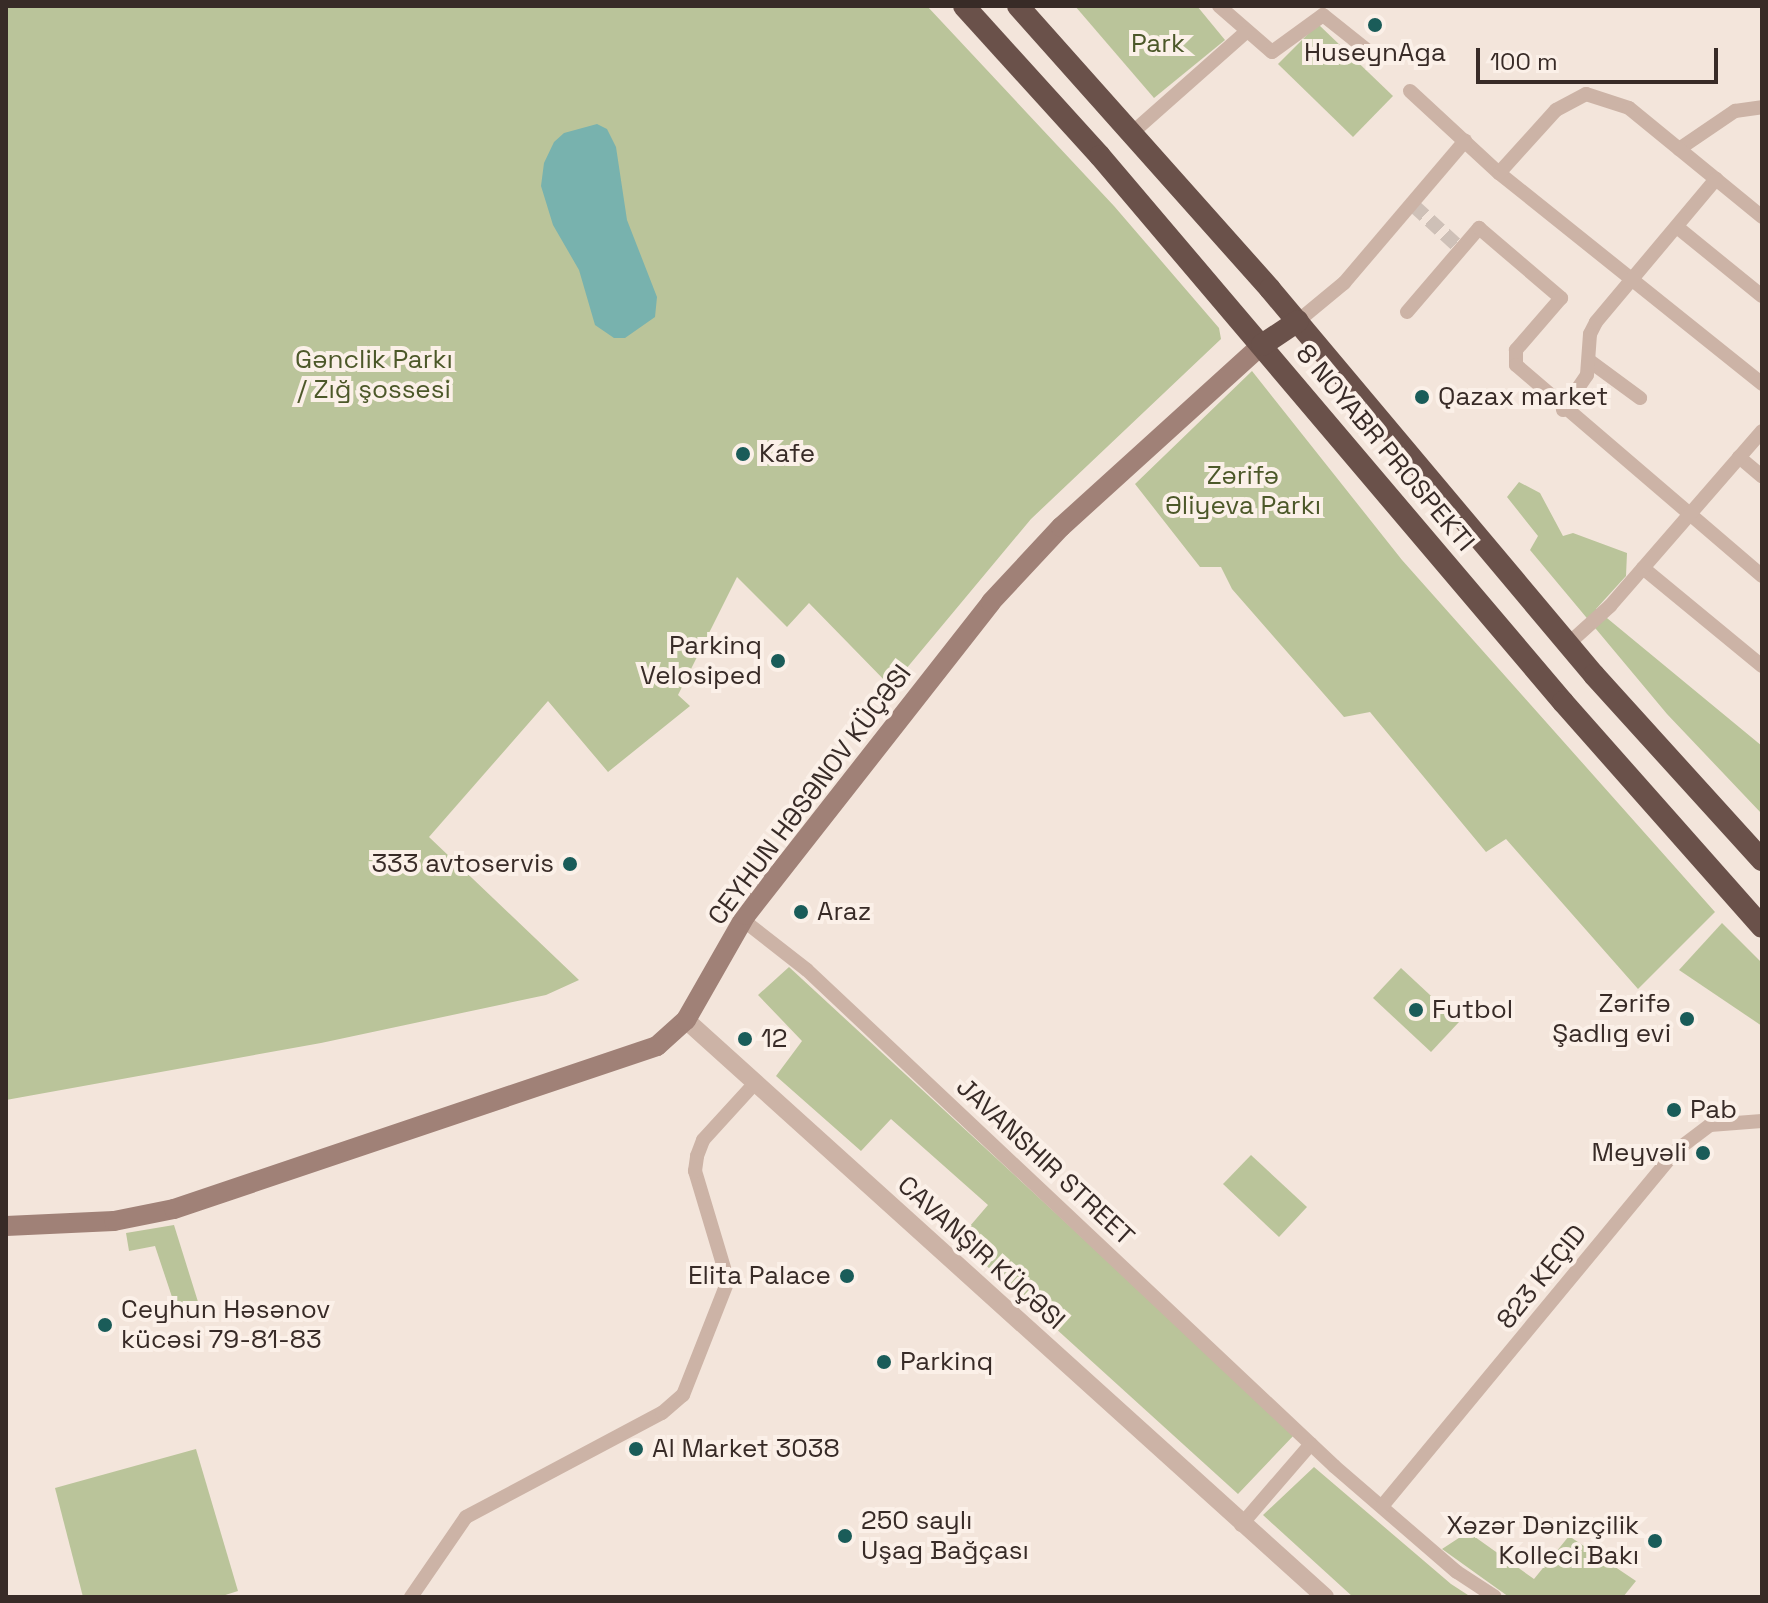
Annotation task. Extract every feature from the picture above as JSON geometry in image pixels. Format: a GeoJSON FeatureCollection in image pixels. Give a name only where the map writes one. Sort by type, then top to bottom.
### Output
{"type":"FeatureCollection","features":[{"type":"Feature","properties":{"kind":"highway","name":"8 NOYABR PROSPEKTI"},"geometry":{"type":"LineString","coordinates":[[964,6],[1262,345],[1563,702],[1762,927]]}},
{"type":"Feature","properties":{"kind":"highway","name":"8 NOYABR PROSPEKTI"},"geometry":{"type":"LineString","coordinates":[[1018,6],[1298,321],[1568,644],[1762,860]]}},
{"type":"Feature","properties":{"kind":"highway"},"geometry":{"type":"LineString","coordinates":[[1262,345],[1298,321]]}},
{"type":"Feature","properties":{"kind":"main road","name":"CEYHUN HƏSƏNOV KÜÇƏSI"},"geometry":{"type":"LineString","coordinates":[[6,1226],[114,1221],[212,1198],[657,1046],[686,1020],[743,920],[1019,571],[1262,345]]}},
{"type":"Feature","properties":{"kind":"street"},"geometry":{"type":"LineString","coordinates":[[1219,6],[1245,33],[1272,52],[1323,15],[1367,50]]}},
{"type":"Feature","properties":{"kind":"street"},"geometry":{"type":"LineString","coordinates":[[1133,132],[1245,33]]}},
{"type":"Feature","properties":{"kind":"street"},"geometry":{"type":"LineString","coordinates":[[1410,91],[1499,173],[1762,384]]}},
{"type":"Feature","properties":{"kind":"street"},"geometry":{"type":"LineString","coordinates":[[1499,173],[1556,110],[1578,95],[1619,102],[1762,217]]}},
{"type":"Feature","properties":{"kind":"street"},"geometry":{"type":"LineString","coordinates":[[1679,149],[1735,111],[1762,107]]}},
{"type":"Feature","properties":{"kind":"street"},"geometry":{"type":"LineString","coordinates":[[1298,321],[1344,283],[1465,141]]}},
{"type":"Feature","properties":{"kind":"street"},"geometry":{"type":"LineString","coordinates":[[1563,410],[1591,362],[1590,334],[1631,279],[1716,179]]}},
{"type":"Feature","properties":{"kind":"street"},"geometry":{"type":"LineString","coordinates":[[1677,227],[1762,296]]}},
{"type":"Feature","properties":{"kind":"street"},"geometry":{"type":"LineString","coordinates":[[1407,312],[1479,228],[1561,298],[1515,357],[1522,372],[1687,516],[1762,576]]}},
{"type":"Feature","properties":{"kind":"street"},"geometry":{"type":"LineString","coordinates":[[1591,362],[1640,398]]}},
{"type":"Feature","properties":{"kind":"street"},"geometry":{"type":"LineString","coordinates":[[1568,644],[1643,568],[1762,431]]}},
{"type":"Feature","properties":{"kind":"street"},"geometry":{"type":"LineString","coordinates":[[1739,457],[1762,476]]}},
{"type":"Feature","properties":{"kind":"street"},"geometry":{"type":"LineString","coordinates":[[1643,568],[1762,666]]}},
{"type":"Feature","properties":{"kind":"street","name":"JAVANSHIR STREET"},"geometry":{"type":"LineString","coordinates":[[743,920],[807,970],[1311,1444]]}},
{"type":"Feature","properties":{"kind":"street","name":"CAVANŞIR KÜÇƏSI"},"geometry":{"type":"LineString","coordinates":[[686,1020],[1241,1525],[1325,1597]]}},
{"type":"Feature","properties":{"kind":"street"},"geometry":{"type":"LineString","coordinates":[[411,1597],[466,1517],[662,1413],[683,1395],[728,1281],[695,1171],[697,1156],[703,1140],[755,1083]]}},
{"type":"Feature","properties":{"kind":"street","name":"823 KEÇID"},"geometry":{"type":"LineString","coordinates":[[1383,1505],[1677,1150],[1710,1125],[1762,1121]]}},
{"type":"Feature","properties":{"kind":"street"},"geometry":{"type":"LineString","coordinates":[[1241,1525],[1311,1444],[1457,1572],[1495,1597]]}},
{"type":"Feature","properties":{"kind":"green space","name":"Gənclik Parkı / Zığ şossesi"},"geometry":{"type":"Polygon","coordinates":[[[6,6],[927,6],[1114,206],[1219,328],[1221,339],[1031,519],[891,687],[809,603],[787,627],[737,577],[678,695],[690,706],[608,772],[548,701],[429,837],[579,980],[546,995],[321,1043],[6,1100],[6,6]]]}},
{"type":"Feature","properties":{"kind":"green space","name":"Park"},"geometry":{"type":"Polygon","coordinates":[[[1075,6],[1197,6],[1225,40],[1154,98],[1075,6]]]}},
{"type":"Feature","properties":{"kind":"green space"},"geometry":{"type":"Polygon","coordinates":[[[1318,24],[1393,96],[1353,137],[1278,64],[1318,24]]]}},
{"type":"Feature","properties":{"kind":"green space","name":"Zərifə Əliyeva Parkı"},"geometry":{"type":"Polygon","coordinates":[[[1252,371],[1402,560],[1715,912],[1638,989],[1506,839],[1486,852],[1370,712],[1344,717],[1232,589],[1221,567],[1200,567],[1135,484],[1252,371]]]}},
{"type":"Feature","properties":{"kind":"green space"},"geometry":{"type":"Polygon","coordinates":[[[1519,482],[1540,493],[1563,536],[1573,533],[1627,553],[1626,576],[1596,609],[1762,746],[1762,814],[1667,714],[1530,550],[1538,536],[1507,497],[1519,482]]]}},
{"type":"Feature","properties":{"kind":"green space"},"geometry":{"type":"Polygon","coordinates":[[[1722,923],[1762,963],[1762,1026],[1679,970],[1722,923]]]}},
{"type":"Feature","properties":{"kind":"green space"},"geometry":{"type":"Polygon","coordinates":[[[789,967],[1295,1434],[1238,1494],[958,1240],[988,1205],[891,1119],[861,1151],[776,1076],[802,1041],[758,995],[789,967]]]}},
{"type":"Feature","properties":{"kind":"green space","name":"Futbol"},"geometry":{"type":"Polygon","coordinates":[[[1401,968],[1459,1022],[1431,1052],[1373,998],[1401,968]]]}},
{"type":"Feature","properties":{"kind":"green space"},"geometry":{"type":"Polygon","coordinates":[[[1251,1155],[1307,1207],[1279,1237],[1223,1184],[1251,1155]]]}},
{"type":"Feature","properties":{"kind":"green space"},"geometry":{"type":"Polygon","coordinates":[[[174,1225],[199,1305],[177,1312],[155,1246],[129,1251],[126,1233],[174,1225]]]}},
{"type":"Feature","properties":{"kind":"green space"},"geometry":{"type":"Polygon","coordinates":[[[196,1449],[238,1591],[219,1597],[83,1597],[55,1488],[196,1449]]]}},
{"type":"Feature","properties":{"kind":"green space"},"geometry":{"type":"Polygon","coordinates":[[[1314,1467],[1451,1584],[1471,1597],[1353,1597],[1263,1515],[1314,1467]]]}},
{"type":"Feature","properties":{"kind":"green space"},"geometry":{"type":"Polygon","coordinates":[[[1468,1532],[1534,1579],[1569,1536],[1636,1581],[1623,1597],[1509,1597],[1442,1549],[1468,1532]]]}},
{"type":"Feature","properties":{"kind":"water"},"geometry":{"type":"Polygon","coordinates":[[[597,124],[607,129],[616,147],[627,220],[657,297],[655,317],[625,338],[614,338],[595,325],[579,270],[553,225],[541,186],[544,163],[554,142],[564,133],[597,124]]]}},
{"type":"Feature","properties":{"kind":"tunnel"},"geometry":{"type":"LineString","coordinates":[[1414,206],[1461,249]]}},
{"type":"Feature","properties":{"kind":"place","name":"HuseynAga"},"geometry":{"type":"Point","coordinates":[1375,25]}},
{"type":"Feature","properties":{"kind":"place","name":"Qazax market"},"geometry":{"type":"Point","coordinates":[1422,397]}},
{"type":"Feature","properties":{"kind":"place","name":"Kafe"},"geometry":{"type":"Point","coordinates":[743,454]}},
{"type":"Feature","properties":{"kind":"place","name":"Parkinq Velosiped"},"geometry":{"type":"Point","coordinates":[778,661]}},
{"type":"Feature","properties":{"kind":"place","name":"333 avtoservis"},"geometry":{"type":"Point","coordinates":[570,864]}},
{"type":"Feature","properties":{"kind":"place","name":"Araz"},"geometry":{"type":"Point","coordinates":[801,912]}},
{"type":"Feature","properties":{"kind":"place","name":"Futbol"},"geometry":{"type":"Point","coordinates":[1416,1010]}},
{"type":"Feature","properties":{"kind":"place","name":"Zərifə Şadlıg evi"},"geometry":{"type":"Point","coordinates":[1687,1019]}},
{"type":"Feature","properties":{"kind":"place","name":"12"},"geometry":{"type":"Point","coordinates":[745,1039]}},
{"type":"Feature","properties":{"kind":"place","name":"Pab"},"geometry":{"type":"Point","coordinates":[1674,1110]}},
{"type":"Feature","properties":{"kind":"place","name":"Meyvəli"},"geometry":{"type":"Point","coordinates":[1703,1153]}},
{"type":"Feature","properties":{"kind":"place","name":"Elita Palace"},"geometry":{"type":"Point","coordinates":[847,1276]}},
{"type":"Feature","properties":{"kind":"place","name":"Ceyhun Həsənov kücəsi 79-81-83"},"geometry":{"type":"Point","coordinates":[105,1325]}},
{"type":"Feature","properties":{"kind":"place","name":"Parkinq"},"geometry":{"type":"Point","coordinates":[884,1362]}},
{"type":"Feature","properties":{"kind":"place","name":"Al Market 3038"},"geometry":{"type":"Point","coordinates":[636,1449]}},
{"type":"Feature","properties":{"kind":"place","name":"250 saylı Uşag Bağçası"},"geometry":{"type":"Point","coordinates":[845,1536]}},
{"type":"Feature","properties":{"kind":"place","name":"Xəzər Dənizçilik Kolleci Bakı"},"geometry":{"type":"Point","coordinates":[1655,1541]}}]}
